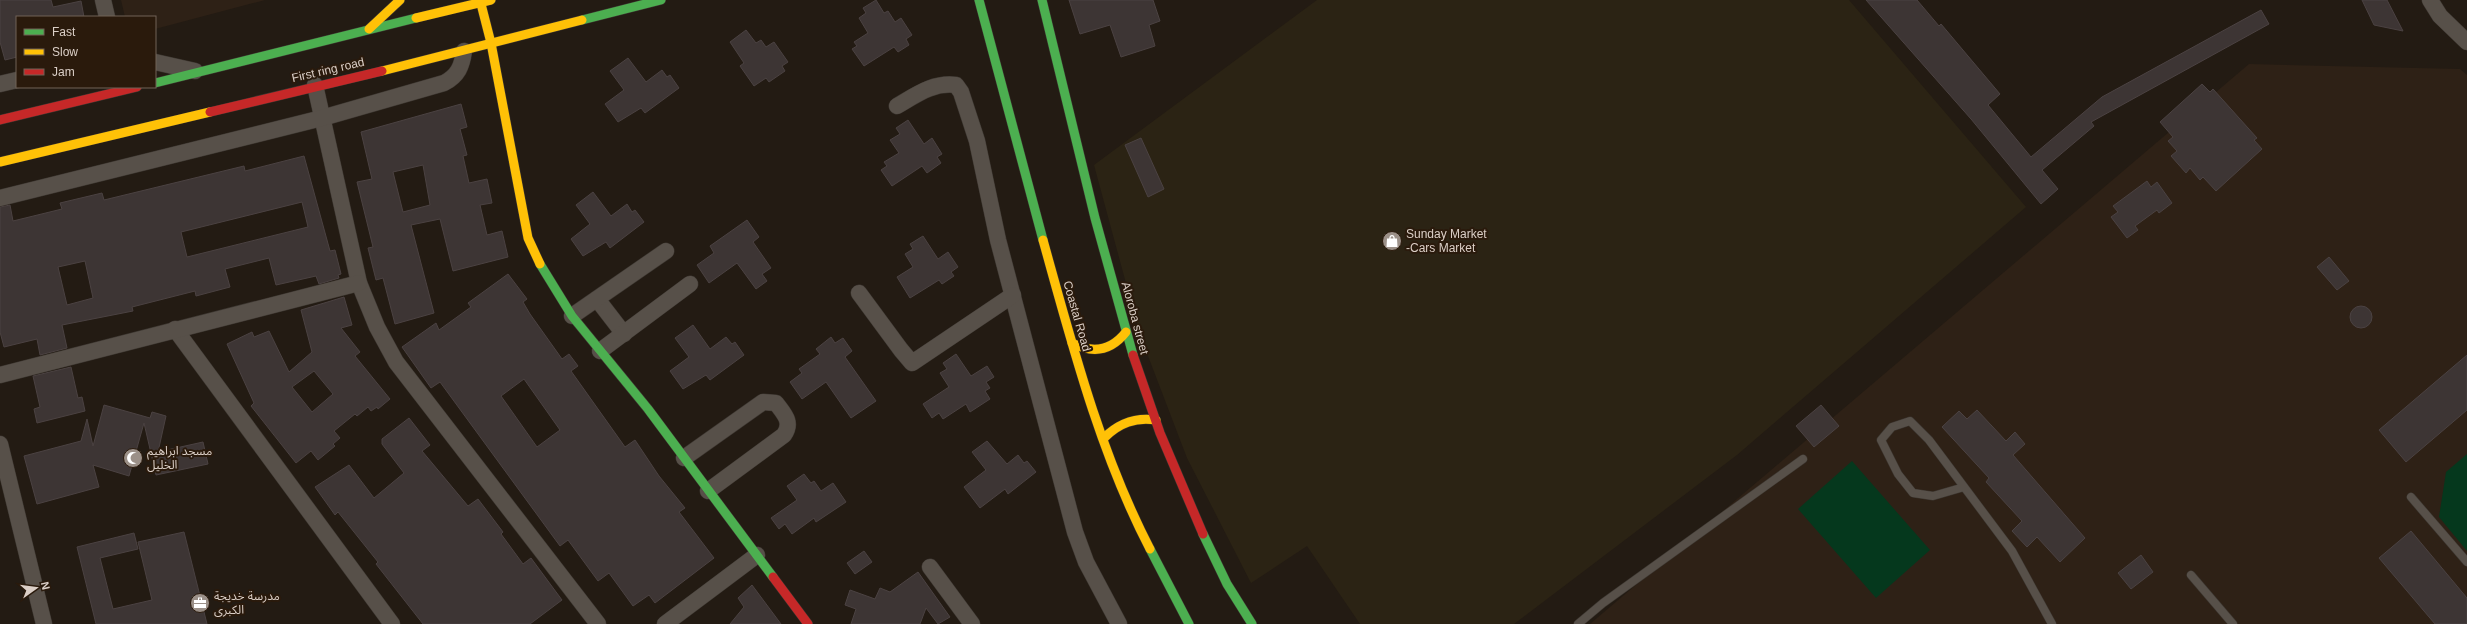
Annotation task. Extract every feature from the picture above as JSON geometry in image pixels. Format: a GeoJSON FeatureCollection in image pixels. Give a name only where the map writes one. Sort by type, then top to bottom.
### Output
{"type":"FeatureCollection","features":[{"type":"Feature","properties":{"kind":"main road"},"geometry":{"type":"LineString","coordinates":[[367,31],[400,0]]}},
{"type":"Feature","properties":{"kind":"main road"},"geometry":{"type":"LineString","coordinates":[[156,83],[367,31],[481,1],[491,0]]}},
{"type":"Feature","properties":{"kind":"main road","name":"First ring road"},"geometry":{"type":"LineString","coordinates":[[0,162],[315,85],[464,51],[661,0]]}},
{"type":"Feature","properties":{"kind":"main road","name":"Aloroba street"},"geometry":{"type":"LineString","coordinates":[[1042,0],[1080,162],[1134,360],[1194,518],[1220,572],[1252,624]]}},
{"type":"Feature","properties":{"kind":"main road"},"geometry":{"type":"LineString","coordinates":[[481,1],[491,43],[528,238],[553,288],[572,316],[648,409],[808,624]]}},
{"type":"Feature","properties":{"kind":"main road","name":"Coastal Road"},"geometry":{"type":"LineString","coordinates":[[979,3],[1082,378],[1104,438],[1143,535],[1189,624]]}},
{"type":"Feature","properties":{"kind":"main road"},"geometry":{"type":"LineString","coordinates":[[0,120],[133,88]]}},
{"type":"Feature","properties":{"kind":"main road"},"geometry":{"type":"LineString","coordinates":[[1072,343],[1087,350],[1104,350],[1117,343],[1126,332]]}},
{"type":"Feature","properties":{"kind":"main road"},"geometry":{"type":"LineString","coordinates":[[1104,438],[1111,430],[1130,420],[1156,420]]}},
{"type":"Feature","properties":{"kind":"street"},"geometry":{"type":"LineString","coordinates":[[103,0],[107,16]]}},
{"type":"Feature","properties":{"kind":"street"},"geometry":{"type":"LineString","coordinates":[[2430,0],[2440,16],[2465,37]]}},
{"type":"Feature","properties":{"kind":"street"},"geometry":{"type":"LineString","coordinates":[[0,198],[322,118],[444,83],[458,72],[462,65],[464,51]]}},
{"type":"Feature","properties":{"kind":"street"},"geometry":{"type":"LineString","coordinates":[[156,62],[198,72]]}},
{"type":"Feature","properties":{"kind":"street"},"geometry":{"type":"LineString","coordinates":[[897,106],[932,86],[944,83],[956,85],[962,92],[977,141],[1013,295],[1075,532],[1089,568],[1119,624]]}},
{"type":"Feature","properties":{"kind":"street"},"geometry":{"type":"LineString","coordinates":[[315,85],[359,283],[377,327],[396,362],[598,624]]}},
{"type":"Feature","properties":{"kind":"street"},"geometry":{"type":"LineString","coordinates":[[572,316],[666,251]]}},
{"type":"Feature","properties":{"kind":"street"},"geometry":{"type":"LineString","coordinates":[[0,375],[359,283]]}},
{"type":"Feature","properties":{"kind":"street"},"geometry":{"type":"LineString","coordinates":[[600,351],[690,284]]}},
{"type":"Feature","properties":{"kind":"street"},"geometry":{"type":"LineString","coordinates":[[859,293],[912,363],[1013,295]]}},
{"type":"Feature","properties":{"kind":"street"},"geometry":{"type":"LineString","coordinates":[[597,299],[624,334]]}},
{"type":"Feature","properties":{"kind":"street"},"geometry":{"type":"LineString","coordinates":[[175,329],[392,624]]}},
{"type":"Feature","properties":{"kind":"street"},"geometry":{"type":"LineString","coordinates":[[684,458],[763,402],[776,403],[788,418],[788,427],[784,435],[708,491]]}},
{"type":"Feature","properties":{"kind":"street"},"geometry":{"type":"LineString","coordinates":[[0,444],[44,624]]}},
{"type":"Feature","properties":{"kind":"street"},"geometry":{"type":"LineString","coordinates":[[665,624],[757,555]]}},
{"type":"Feature","properties":{"kind":"street"},"geometry":{"type":"LineString","coordinates":[[930,567],[972,624]]}},
{"type":"Feature","properties":{"kind":"lane"},"geometry":{"type":"LineString","coordinates":[[1964,487],[1933,496],[1913,493],[1898,474],[1881,440],[1892,427],[1910,421],[1929,440],[2012,551],[2052,624]]}},
{"type":"Feature","properties":{"kind":"lane"},"geometry":{"type":"LineString","coordinates":[[1578,624],[1603,603],[1803,459]]}},
{"type":"Feature","properties":{"kind":"lane"},"geometry":{"type":"LineString","coordinates":[[2411,498],[2467,562]]}},
{"type":"Feature","properties":{"kind":"lane"},"geometry":{"type":"LineString","coordinates":[[2190,575],[2233,624]]}},
{"type":"Feature","properties":{"kind":"shaded area"},"geometry":{"type":"Polygon","coordinates":[[[121,0],[265,0],[156,29],[156,16],[125,16],[121,0]]]}},
{"type":"Feature","properties":{"kind":"shaded area"},"geometry":{"type":"Polygon","coordinates":[[[1317,0],[1849,0],[2026,207],[1737,455],[1514,624],[1360,624],[1307,546],[1251,583],[1187,458],[1140,335],[1094,165],[1317,0]]]}},
{"type":"Feature","properties":{"kind":"shaded area"},"geometry":{"type":"Polygon","coordinates":[[[2249,64],[2460,69],[2467,75],[2467,624],[1590,624],[2249,64]]]}},
{"type":"Feature","properties":{"kind":"green space"},"geometry":{"type":"Polygon","coordinates":[[[2467,454],[2467,551],[2439,517],[2446,472],[2467,454]]]}},
{"type":"Feature","properties":{"kind":"green space"},"geometry":{"type":"Polygon","coordinates":[[[1852,461],[1930,550],[1876,598],[1798,509],[1852,461]]]}},
{"type":"Feature","properties":{"kind":"building"},"geometry":{"type":"Polygon","coordinates":[[[0,0],[51,0],[53,7],[81,1],[84,16],[16,16],[16,57],[5,60],[0,42],[0,0]]]}},
{"type":"Feature","properties":{"kind":"building"},"geometry":{"type":"Polygon","coordinates":[[[876,0],[884,13],[888,11],[895,22],[901,18],[912,35],[906,39],[909,45],[898,52],[894,47],[864,66],[852,49],[857,46],[854,42],[868,33],[859,18],[866,13],[863,8],[876,0]]]}},
{"type":"Feature","properties":{"kind":"building"},"geometry":{"type":"Polygon","coordinates":[[[1069,0],[1153,0],[1160,21],[1149,25],[1155,46],[1121,57],[1110,25],[1080,34],[1069,0]]]}},
{"type":"Feature","properties":{"kind":"building"},"geometry":{"type":"Polygon","coordinates":[[[1866,0],[1917,0],[1939,26],[1941,24],[2000,94],[1988,105],[2031,157],[2102,97],[2261,10],[2269,24],[2091,122],[2094,126],[2042,170],[2058,189],[2041,204],[1971,119],[1866,0]]]}},
{"type":"Feature","properties":{"kind":"building"},"geometry":{"type":"Polygon","coordinates":[[[2362,0],[2387,0],[2403,31],[2374,25],[2362,0]]]}},
{"type":"Feature","properties":{"kind":"building"},"geometry":{"type":"Polygon","coordinates":[[[746,30],[756,43],[761,40],[766,47],[774,42],[788,62],[782,66],[785,71],[769,82],[766,78],[754,86],[740,66],[744,63],[730,42],[746,30]]]}},
{"type":"Feature","properties":{"kind":"building"},"geometry":{"type":"Polygon","coordinates":[[[628,58],[646,82],[662,70],[667,77],[670,75],[679,88],[645,113],[641,108],[618,122],[605,104],[624,90],[610,71],[628,58]]]}},
{"type":"Feature","properties":{"kind":"building"},"geometry":{"type":"Polygon","coordinates":[[[2202,84],[2210,92],[2213,89],[2257,138],[2254,140],[2262,149],[2216,191],[2203,177],[2200,180],[2190,168],[2186,173],[2171,156],[2177,151],[2168,141],[2173,137],[2160,122],[2202,84]]]}},
{"type":"Feature","properties":{"kind":"building"},"geometry":{"type":"Polygon","coordinates":[[[461,104],[467,127],[460,129],[467,155],[463,156],[469,183],[487,179],[492,203],[480,205],[487,235],[502,231],[508,257],[453,271],[440,219],[411,225],[434,313],[395,324],[383,278],[376,280],[368,248],[373,247],[357,182],[372,179],[361,132],[461,104]],[[423,165],[393,172],[403,212],[430,205],[423,165]]]}},
{"type":"Feature","properties":{"kind":"building"},"geometry":{"type":"Polygon","coordinates":[[[908,120],[924,144],[932,138],[942,154],[937,157],[941,163],[927,173],[922,166],[892,186],[881,170],[887,166],[884,162],[899,153],[890,140],[900,134],[896,128],[908,120]]]}},
{"type":"Feature","properties":{"kind":"building"},"geometry":{"type":"Polygon","coordinates":[[[1141,138],[1164,189],[1148,197],[1125,145],[1141,138]]]}},
{"type":"Feature","properties":{"kind":"building"},"geometry":{"type":"Polygon","coordinates":[[[304,156],[330,251],[335,250],[341,274],[338,275],[339,278],[319,284],[316,276],[276,285],[269,258],[225,269],[230,287],[196,296],[195,291],[132,307],[133,311],[62,325],[67,348],[40,355],[37,339],[4,347],[0,332],[0,207],[10,205],[13,221],[62,209],[60,203],[102,193],[104,200],[244,166],[245,171],[304,156]],[[302,202],[181,232],[187,257],[308,227],[302,202]],[[85,261],[58,267],[67,305],[93,298],[85,261]]]}},
{"type":"Feature","properties":{"kind":"building"},"geometry":{"type":"Polygon","coordinates":[[[2147,181],[2151,187],[2157,182],[2172,203],[2159,213],[2157,210],[2135,226],[2138,230],[2127,238],[2111,217],[2118,212],[2113,206],[2147,181]]]}},
{"type":"Feature","properties":{"kind":"building"},"geometry":{"type":"Polygon","coordinates":[[[593,192],[611,216],[627,204],[632,212],[635,210],[644,222],[610,248],[606,242],[583,256],[571,239],[590,224],[576,205],[593,192]]]}},
{"type":"Feature","properties":{"kind":"building"},"geometry":{"type":"Polygon","coordinates":[[[747,220],[759,237],[753,242],[771,268],[762,274],[767,281],[756,289],[737,263],[709,283],[697,265],[714,253],[710,246],[747,220]]]}},
{"type":"Feature","properties":{"kind":"building"},"geometry":{"type":"Polygon","coordinates":[[[923,236],[938,259],[948,252],[958,267],[951,272],[954,276],[942,284],[939,280],[910,298],[897,277],[913,267],[905,254],[913,249],[910,244],[923,236]]]}},
{"type":"Feature","properties":{"kind":"building"},"geometry":{"type":"Polygon","coordinates":[[[2329,257],[2349,281],[2337,290],[2317,267],[2329,257]]]}},
{"type":"Feature","properties":{"kind":"building"},"geometry":{"type":"Polygon","coordinates":[[[508,274],[527,299],[523,302],[530,314],[562,359],[569,354],[578,366],[571,371],[625,447],[635,440],[659,476],[685,508],[679,512],[714,558],[655,603],[649,595],[633,606],[609,573],[598,581],[568,540],[560,546],[440,382],[431,388],[402,347],[436,323],[439,330],[471,307],[468,303],[508,274]],[[524,379],[501,396],[537,447],[560,430],[524,379]]]}},
{"type":"Feature","properties":{"kind":"building"},"geometry":{"type":"Polygon","coordinates":[[[344,297],[352,325],[341,328],[360,352],[355,356],[390,399],[378,409],[377,407],[371,411],[368,407],[357,416],[355,414],[334,431],[340,438],[333,444],[335,446],[318,460],[311,451],[296,463],[251,406],[254,403],[227,344],[252,332],[254,337],[269,331],[289,372],[312,352],[301,310],[344,297]],[[314,371],[292,387],[312,412],[333,394],[314,371]]]}},
{"type":"Feature","properties":{"kind":"building"},"geometry":{"type":"Polygon","coordinates":[[[2357,306],[2365,306],[2372,313],[2372,321],[2365,328],[2357,328],[2350,321],[2350,313],[2357,306]]]}},
{"type":"Feature","properties":{"kind":"building"},"geometry":{"type":"Polygon","coordinates":[[[693,325],[710,349],[726,337],[732,344],[735,342],[744,355],[710,380],[706,375],[683,389],[670,371],[689,357],[675,338],[693,325]]]}},
{"type":"Feature","properties":{"kind":"building"},"geometry":{"type":"Polygon","coordinates":[[[831,337],[835,343],[843,338],[852,351],[845,357],[876,401],[851,418],[826,382],[802,399],[790,382],[802,373],[799,369],[820,354],[816,349],[831,337]]]}},
{"type":"Feature","properties":{"kind":"building"},"geometry":{"type":"Polygon","coordinates":[[[956,354],[971,376],[987,366],[994,377],[986,382],[990,388],[985,391],[990,399],[970,412],[966,404],[943,419],[939,413],[932,418],[923,404],[949,387],[940,373],[947,369],[943,363],[956,354]]]}},
{"type":"Feature","properties":{"kind":"building"},"geometry":{"type":"Polygon","coordinates":[[[2467,355],[2467,410],[2406,462],[2379,430],[2467,355]]]}},
{"type":"Feature","properties":{"kind":"building"},"geometry":{"type":"Polygon","coordinates":[[[71,367],[78,398],[82,397],[85,411],[37,423],[34,409],[40,407],[33,376],[71,367]]]}},
{"type":"Feature","properties":{"kind":"building"},"geometry":{"type":"Polygon","coordinates":[[[104,405],[150,418],[152,412],[166,416],[158,452],[203,442],[208,464],[156,475],[144,423],[129,476],[93,465],[99,487],[37,504],[24,456],[81,441],[87,419],[93,446],[104,405]]]}},
{"type":"Feature","properties":{"kind":"building"},"geometry":{"type":"Polygon","coordinates":[[[1821,405],[1839,426],[1814,447],[1796,426],[1821,405]]]}},
{"type":"Feature","properties":{"kind":"building"},"geometry":{"type":"Polygon","coordinates":[[[1977,410],[2006,441],[2015,432],[2025,444],[2013,455],[2085,538],[2060,562],[2037,537],[2027,547],[2012,531],[2022,521],[1986,482],[1989,478],[1942,427],[1959,411],[1967,419],[1977,410]]]}},
{"type":"Feature","properties":{"kind":"building"},"geometry":{"type":"Polygon","coordinates":[[[409,418],[430,445],[422,451],[468,506],[478,499],[503,532],[501,534],[523,564],[531,558],[562,600],[530,624],[423,624],[376,564],[378,562],[338,512],[335,515],[315,487],[349,465],[374,498],[404,473],[382,444],[382,439],[409,418]]]}},
{"type":"Feature","properties":{"kind":"building"},"geometry":{"type":"Polygon","coordinates":[[[987,441],[1007,464],[1018,455],[1024,463],[1027,461],[1036,472],[1008,494],[1005,489],[980,508],[964,487],[986,470],[972,452],[987,441]]]}},
{"type":"Feature","properties":{"kind":"building"},"geometry":{"type":"Polygon","coordinates":[[[804,474],[811,483],[814,481],[821,491],[833,483],[846,502],[816,522],[814,518],[792,534],[785,524],[779,529],[771,518],[797,500],[787,486],[804,474]]]}},
{"type":"Feature","properties":{"kind":"building"},"geometry":{"type":"Polygon","coordinates":[[[2411,531],[2467,598],[2467,624],[2435,624],[2379,558],[2411,531]]]}},
{"type":"Feature","properties":{"kind":"building"},"geometry":{"type":"Polygon","coordinates":[[[184,532],[207,624],[96,624],[77,547],[134,533],[138,549],[100,558],[113,609],[152,600],[138,542],[184,532]]]}},
{"type":"Feature","properties":{"kind":"building"},"geometry":{"type":"Polygon","coordinates":[[[864,551],[872,562],[855,574],[847,563],[864,551]]]}},
{"type":"Feature","properties":{"kind":"building"},"geometry":{"type":"Polygon","coordinates":[[[2141,555],[2153,572],[2131,589],[2118,573],[2141,555]]]}},
{"type":"Feature","properties":{"kind":"building"},"geometry":{"type":"Polygon","coordinates":[[[918,572],[950,617],[938,624],[926,608],[920,624],[851,624],[856,609],[845,605],[850,590],[875,599],[880,588],[890,592],[918,572]]]}},
{"type":"Feature","properties":{"kind":"building"},"geometry":{"type":"Polygon","coordinates":[[[752,585],[781,624],[730,624],[744,607],[738,598],[752,585]]]}},
{"type":"Feature","properties":{"kind":"traffic: fast"},"geometry":{"type":"LineString","coordinates":[[582,20],[661,0]]}},
{"type":"Feature","properties":{"kind":"traffic: fast"},"geometry":{"type":"LineString","coordinates":[[979,0],[1043,240]]}},
{"type":"Feature","properties":{"kind":"traffic: fast"},"geometry":{"type":"LineString","coordinates":[[1042,0],[1095,218],[1133,355]]}},
{"type":"Feature","properties":{"kind":"traffic: fast"},"geometry":{"type":"LineString","coordinates":[[156,83],[416,18]]}},
{"type":"Feature","properties":{"kind":"traffic: fast"},"geometry":{"type":"LineString","coordinates":[[540,264],[572,316],[648,409],[773,577]]}},
{"type":"Feature","properties":{"kind":"traffic: fast"},"geometry":{"type":"LineString","coordinates":[[1203,534],[1227,584],[1252,624]]}},
{"type":"Feature","properties":{"kind":"traffic: fast"},"geometry":{"type":"LineString","coordinates":[[1150,549],[1189,624]]}},
{"type":"Feature","properties":{"kind":"traffic: slow"},"geometry":{"type":"LineString","coordinates":[[369,29],[400,0]]}},
{"type":"Feature","properties":{"kind":"traffic: slow"},"geometry":{"type":"LineString","coordinates":[[480,0],[491,43],[528,238],[540,264]]}},
{"type":"Feature","properties":{"kind":"traffic: slow"},"geometry":{"type":"LineString","coordinates":[[416,18],[491,0]]}},
{"type":"Feature","properties":{"kind":"traffic: slow"},"geometry":{"type":"LineString","coordinates":[[382,71],[582,20]]}},
{"type":"Feature","properties":{"kind":"traffic: slow"},"geometry":{"type":"LineString","coordinates":[[0,162],[210,112]]}},
{"type":"Feature","properties":{"kind":"traffic: slow"},"geometry":{"type":"LineString","coordinates":[[1043,240],[1076,358],[1102,436],[1116,475],[1150,549]]}},
{"type":"Feature","properties":{"kind":"traffic: slow"},"geometry":{"type":"LineString","coordinates":[[1072,343],[1087,349],[1101,349],[1114,343],[1126,332]]}},
{"type":"Feature","properties":{"kind":"traffic: slow"},"geometry":{"type":"LineString","coordinates":[[1104,438],[1116,428],[1128,422],[1141,419],[1156,420]]}},
{"type":"Feature","properties":{"kind":"traffic: jam"},"geometry":{"type":"LineString","coordinates":[[210,112],[382,71]]}},
{"type":"Feature","properties":{"kind":"traffic: jam"},"geometry":{"type":"LineString","coordinates":[[0,120],[133,88]]}},
{"type":"Feature","properties":{"kind":"traffic: jam"},"geometry":{"type":"LineString","coordinates":[[1133,355],[1160,433],[1203,534]]}},
{"type":"Feature","properties":{"kind":"traffic: jam"},"geometry":{"type":"LineString","coordinates":[[773,577],[808,624]]}},
{"type":"Feature","properties":{"kind":"place","name":"Sunday Market -Cars Market"},"geometry":{"type":"Point","coordinates":[1392,241]}},
{"type":"Feature","properties":{"kind":"place","name":"مسجد ابراهيم الخليل"},"geometry":{"type":"Point","coordinates":[133,458]}},
{"type":"Feature","properties":{"kind":"place","name":"مدرسة خديجة الكبرى"},"geometry":{"type":"Point","coordinates":[200,603]}}]}
